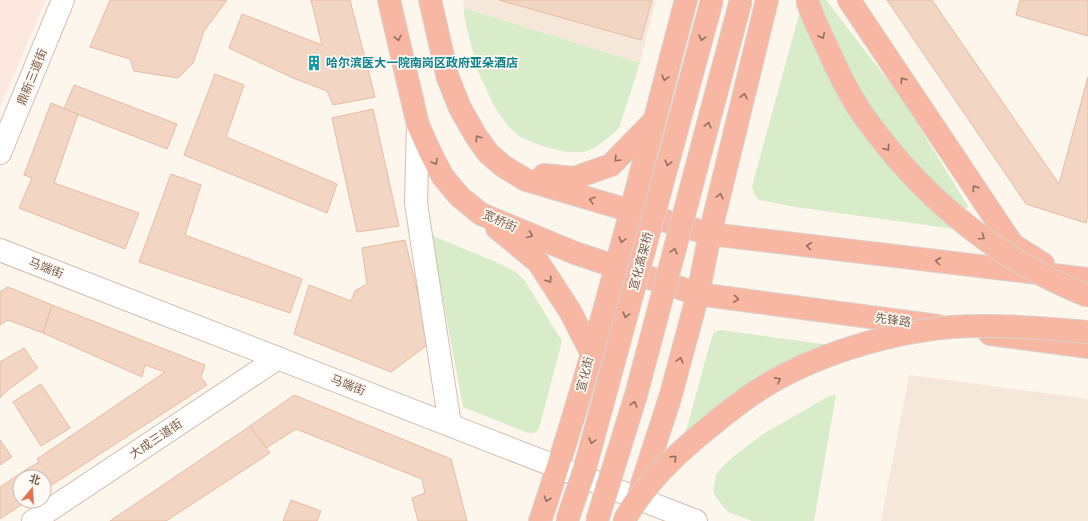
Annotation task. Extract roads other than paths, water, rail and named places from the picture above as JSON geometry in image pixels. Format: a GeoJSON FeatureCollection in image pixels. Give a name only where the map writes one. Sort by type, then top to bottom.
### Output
{"type":"FeatureCollection","features":[{"type":"Feature","properties":{"kind":"highway","name":"宽桥街"},"geometry":{"type":"LineString","coordinates":[[389,0],[418,125],[443,177],[460,198],[481,214],[575,253],[698,294]]}},
{"type":"Feature","properties":{"kind":"highway"},"geometry":{"type":"LineString","coordinates":[[430,0],[448,78],[460,108],[476,136],[488,153],[503,166],[526,180],[710,234],[1088,279]]}},
{"type":"Feature","properties":{"kind":"highway"},"geometry":{"type":"LineString","coordinates":[[592,354],[686,0]]}},
{"type":"Feature","properties":{"kind":"highway","name":"宣化高架桥"},"geometry":{"type":"LineString","coordinates":[[567,521],[585,468],[712,0]]}},
{"type":"Feature","properties":{"kind":"highway"},"geometry":{"type":"LineString","coordinates":[[597,521],[636,395],[741,0]]}},
{"type":"Feature","properties":{"kind":"highway"},"geometry":{"type":"LineString","coordinates":[[630,521],[670,398],[698,294],[710,234],[767,0]]}},
{"type":"Feature","properties":{"kind":"highway"},"geometry":{"type":"LineString","coordinates":[[807,0],[811,13],[835,65],[859,109],[892,154],[935,198],[980,236],[1028,267],[1071,290],[1088,296]]}},
{"type":"Feature","properties":{"kind":"highway"},"geometry":{"type":"LineString","coordinates":[[849,0],[1013,245],[1059,275]]}},
{"type":"Feature","properties":{"kind":"highway"},"geometry":{"type":"LineString","coordinates":[[503,166],[541,175],[574,178],[611,165],[654,121]]}},
{"type":"Feature","properties":{"kind":"highway","name":"宣化街"},"geometry":{"type":"LineString","coordinates":[[481,214],[538,262],[570,311],[592,354],[558,468],[540,521]]}},
{"type":"Feature","properties":{"kind":"highway","name":"先锋路"},"geometry":{"type":"LineString","coordinates":[[698,294],[1088,347]]}},
{"type":"Feature","properties":{"kind":"highway"},"geometry":{"type":"LineString","coordinates":[[624,521],[629,512],[662,470],[691,442],[724,415],[761,389],[798,369],[845,350],[889,337],[936,329],[978,326],[1038,327],[1088,332]]}},
{"type":"Feature","properties":{"kind":"street","name":"鼎新三道街"},"geometry":{"type":"LineString","coordinates":[[0,153],[63,0]]}},
{"type":"Feature","properties":{"kind":"street"},"geometry":{"type":"LineString","coordinates":[[418,125],[416,203],[450,425]]}},
{"type":"Feature","properties":{"kind":"street","name":"马端街"},"geometry":{"type":"LineString","coordinates":[[0,250],[696,521]]}},
{"type":"Feature","properties":{"kind":"street","name":"大成三道街"},"geometry":{"type":"LineString","coordinates":[[34,521],[278,358]]}},
{"type":"Feature","properties":{"kind":"place","name":"哈尔滨医大一院南岗区政府亚朵酒店"},"geometry":{"type":"Point","coordinates":[314,63]}}]}
